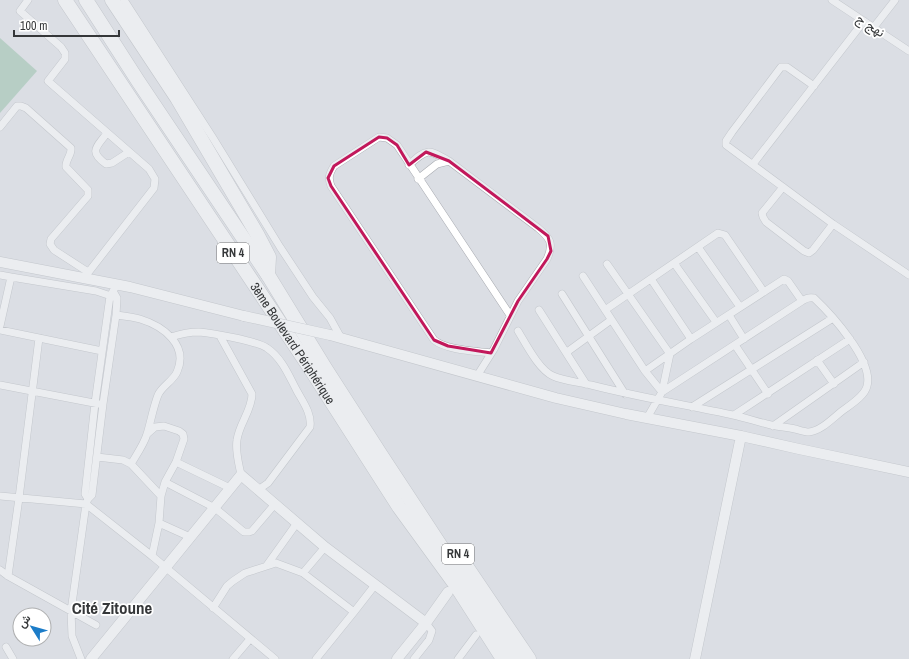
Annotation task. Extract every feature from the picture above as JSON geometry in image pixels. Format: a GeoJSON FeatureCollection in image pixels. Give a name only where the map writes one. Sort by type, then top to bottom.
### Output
{"type":"FeatureCollection","features":[{"type":"Feature","properties":{"kind":"highway","name":"3ème Boulevard Périphérique"},"geometry":{"type":"LineString","coordinates":[[65,0],[310,368],[399,507],[455,584],[499,653]]}},
{"type":"Feature","properties":{"kind":"highway","name":"3ème Boulevard Périphérique"},"geometry":{"type":"LineString","coordinates":[[86,0],[142,88],[268,275],[381,455],[499,653]]}},
{"type":"Feature","properties":{"kind":"highway"},"geometry":{"type":"LineString","coordinates":[[112,0],[177,98],[230,187],[269,256],[268,275]]}},
{"type":"Feature","properties":{"kind":"highway","name":"3ème Boulevard Périphérique"},"geometry":{"type":"LineString","coordinates":[[381,455],[402,477],[427,510],[529,659]]}},
{"type":"Feature","properties":{"kind":"highway","name":"3ème Boulevard Périphérique"},"geometry":{"type":"LineString","coordinates":[[399,507],[415,541],[476,635],[499,653]]}},
{"type":"Feature","properties":{"kind":"highway"},"geometry":{"type":"LineString","coordinates":[[499,653],[516,659]]}},
{"type":"Feature","properties":{"kind":"main road"},"geometry":{"type":"LineString","coordinates":[[0,262],[86,275],[114,292],[244,316],[341,338],[556,398],[909,472]]}},
{"type":"Feature","properties":{"kind":"main road"},"geometry":{"type":"LineString","coordinates":[[695,659],[741,436]]}},
{"type":"Feature","properties":{"kind":"main road"},"geometry":{"type":"LineString","coordinates":[[91,659],[241,475],[325,546],[426,623]]}},
{"type":"Feature","properties":{"kind":"main road"},"geometry":{"type":"LineString","coordinates":[[397,659],[426,623],[448,592]]}},
{"type":"Feature","properties":{"kind":"street"},"geometry":{"type":"LineString","coordinates":[[0,126],[17,106],[22,106],[71,148],[71,153],[65,164],[66,167],[88,190],[88,196],[51,239],[50,244],[54,250],[86,275],[154,188],[155,179],[149,169],[48,81],[65,59],[65,53],[61,47],[20,11],[28,0]]}},
{"type":"Feature","properties":{"kind":"street"},"geometry":{"type":"LineString","coordinates":[[124,0],[209,132],[312,297],[330,318],[341,338]]}},
{"type":"Feature","properties":{"kind":"street","name":"نهج ج"},"geometry":{"type":"LineString","coordinates":[[832,0],[909,51]]}},
{"type":"Feature","properties":{"kind":"street"},"geometry":{"type":"LineString","coordinates":[[874,27],[895,0]]}},
{"type":"Feature","properties":{"kind":"street"},"geometry":{"type":"LineString","coordinates":[[753,164],[864,21]]}},
{"type":"Feature","properties":{"kind":"street"},"geometry":{"type":"LineString","coordinates":[[814,86],[784,66],[780,69],[725,143],[727,147],[753,164],[833,224],[907,271]]}},
{"type":"Feature","properties":{"kind":"street"},"geometry":{"type":"LineString","coordinates":[[108,133],[96,148],[95,153],[98,158],[106,164],[112,163],[129,152]]}},
{"type":"Feature","properties":{"kind":"street"},"geometry":{"type":"LineString","coordinates":[[491,353],[440,345],[434,340],[330,186],[328,178],[334,166],[379,136],[387,138],[397,145],[418,179],[510,315]]}},
{"type":"Feature","properties":{"kind":"street"},"geometry":{"type":"LineString","coordinates":[[409,165],[421,154],[432,152],[449,162],[548,236],[550,243],[548,259],[510,315],[491,353],[477,376]]}},
{"type":"Feature","properties":{"kind":"street"},"geometry":{"type":"LineString","coordinates":[[418,179],[437,164],[449,162]]}},
{"type":"Feature","properties":{"kind":"street"},"geometry":{"type":"LineString","coordinates":[[783,187],[762,214],[766,222],[804,251],[809,253],[814,250],[833,224]]}},
{"type":"Feature","properties":{"kind":"street"},"geometry":{"type":"LineString","coordinates":[[605,310],[718,233],[724,234],[764,292]]}},
{"type":"Feature","properties":{"kind":"street"},"geometry":{"type":"LineString","coordinates":[[698,247],[740,307]]}},
{"type":"Feature","properties":{"kind":"street"},"geometry":{"type":"LineString","coordinates":[[674,263],[716,322]]}},
{"type":"Feature","properties":{"kind":"street"},"geometry":{"type":"LineString","coordinates":[[607,264],[670,354],[660,396],[647,418]]}},
{"type":"Feature","properties":{"kind":"street"},"geometry":{"type":"LineString","coordinates":[[0,275],[96,291],[114,292]]}},
{"type":"Feature","properties":{"kind":"street"},"geometry":{"type":"LineString","coordinates":[[583,276],[660,396]]}},
{"type":"Feature","properties":{"kind":"street"},"geometry":{"type":"LineString","coordinates":[[0,326],[11,277]]}},
{"type":"Feature","properties":{"kind":"street"},"geometry":{"type":"LineString","coordinates":[[651,279],[692,339]]}},
{"type":"Feature","properties":{"kind":"street"},"geometry":{"type":"LineString","coordinates":[[645,371],[716,322],[785,279],[802,301]]}},
{"type":"Feature","properties":{"kind":"street"},"geometry":{"type":"LineString","coordinates":[[87,501],[92,495],[116,316],[114,292]]}},
{"type":"Feature","properties":{"kind":"street"},"geometry":{"type":"LineString","coordinates":[[78,658],[72,636],[71,611],[87,501],[85,494],[102,351],[114,292]]}},
{"type":"Feature","properties":{"kind":"street"},"geometry":{"type":"LineString","coordinates":[[562,294],[625,394]]}},
{"type":"Feature","properties":{"kind":"street"},"geometry":{"type":"LineString","coordinates":[[518,331],[541,366],[552,376],[625,394],[660,396],[692,407],[734,415],[772,426],[810,432],[824,425],[848,407],[865,391],[868,379],[864,362],[850,339],[814,298],[807,298],[660,396]]}},
{"type":"Feature","properties":{"kind":"street"},"geometry":{"type":"LineString","coordinates":[[540,310],[586,384]]}},
{"type":"Feature","properties":{"kind":"street"},"geometry":{"type":"LineString","coordinates":[[729,315],[744,339]]}},
{"type":"Feature","properties":{"kind":"street"},"geometry":{"type":"LineString","coordinates":[[116,316],[140,319],[157,327],[171,336],[180,348],[181,356],[178,370],[171,381],[160,393],[147,434],[131,464]]}},
{"type":"Feature","properties":{"kind":"street"},"geometry":{"type":"LineString","coordinates":[[692,407],[833,318]]}},
{"type":"Feature","properties":{"kind":"street"},"geometry":{"type":"LineString","coordinates":[[567,352],[611,320]]}},
{"type":"Feature","properties":{"kind":"street"},"geometry":{"type":"LineString","coordinates":[[0,330],[102,351]]}},
{"type":"Feature","properties":{"kind":"street"},"geometry":{"type":"LineString","coordinates":[[171,336],[199,332],[259,344],[274,354],[287,371],[307,409],[311,421],[310,427],[268,483],[258,490]]}},
{"type":"Feature","properties":{"kind":"street"},"geometry":{"type":"LineString","coordinates":[[220,336],[252,394],[251,404],[237,440],[237,456],[241,475]]}},
{"type":"Feature","properties":{"kind":"street"},"geometry":{"type":"LineString","coordinates":[[8,576],[20,498],[39,338]]}},
{"type":"Feature","properties":{"kind":"street"},"geometry":{"type":"LineString","coordinates":[[734,415],[850,339]]}},
{"type":"Feature","properties":{"kind":"street"},"geometry":{"type":"LineString","coordinates":[[735,345],[768,394]]}},
{"type":"Feature","properties":{"kind":"street"},"geometry":{"type":"LineString","coordinates":[[817,360],[834,384]]}},
{"type":"Feature","properties":{"kind":"street"},"geometry":{"type":"LineString","coordinates":[[772,426],[864,362]]}},
{"type":"Feature","properties":{"kind":"street"},"geometry":{"type":"LineString","coordinates":[[0,385],[103,404]]}},
{"type":"Feature","properties":{"kind":"street"},"geometry":{"type":"LineString","coordinates":[[147,434],[156,427],[164,426],[173,428],[183,434],[184,439],[176,462],[164,482],[161,496],[159,523],[152,556]]}},
{"type":"Feature","properties":{"kind":"street"},"geometry":{"type":"LineString","coordinates":[[97,457],[123,460],[131,464],[161,496]]}},
{"type":"Feature","properties":{"kind":"street"},"geometry":{"type":"LineString","coordinates":[[176,462],[230,488]]}},
{"type":"Feature","properties":{"kind":"street"},"geometry":{"type":"LineString","coordinates":[[164,482],[215,508],[244,532],[249,532],[258,525],[275,504]]}},
{"type":"Feature","properties":{"kind":"street"},"geometry":{"type":"LineString","coordinates":[[0,496],[87,501],[275,659]]}},
{"type":"Feature","properties":{"kind":"street"},"geometry":{"type":"LineString","coordinates":[[159,523],[190,537]]}},
{"type":"Feature","properties":{"kind":"street"},"geometry":{"type":"LineString","coordinates":[[267,566],[298,523]]}},
{"type":"Feature","properties":{"kind":"street"},"geometry":{"type":"LineString","coordinates":[[303,573],[325,546]]}},
{"type":"Feature","properties":{"kind":"street"},"geometry":{"type":"LineString","coordinates":[[213,608],[227,586],[245,574],[276,563],[303,573],[354,612]]}},
{"type":"Feature","properties":{"kind":"street"},"geometry":{"type":"LineString","coordinates":[[0,570],[8,576],[96,625]]}},
{"type":"Feature","properties":{"kind":"street"},"geometry":{"type":"LineString","coordinates":[[316,659],[375,585]]}},
{"type":"Feature","properties":{"kind":"street"},"geometry":{"type":"LineString","coordinates":[[414,659],[429,640],[432,631],[426,623]]}},
{"type":"Feature","properties":{"kind":"street"},"geometry":{"type":"LineString","coordinates":[[458,659],[476,635]]}},
{"type":"Feature","properties":{"kind":"street"},"geometry":{"type":"LineString","coordinates":[[233,659],[250,639]]}},
{"type":"Feature","properties":{"kind":"street"},"geometry":{"type":"LineString","coordinates":[[6,647],[13,659]]}},
{"type":"Feature","properties":{"kind":"highlighted area"},"geometry":{"type":"Polygon","coordinates":[[[379,137],[387,138],[397,145],[409,165],[426,152],[449,161],[548,236],[551,251],[518,301],[491,353],[448,346],[434,340],[331,186],[328,178],[334,166],[369,143],[379,137]]]}},
{"type":"Feature","properties":{"kind":"green space"},"geometry":{"type":"Polygon","coordinates":[[[0,38],[37,71],[0,113],[0,38]]]}},
{"type":"Feature","properties":{"kind":"district","name":"Cité Zitoune"},"geometry":{"type":"Point","coordinates":[112,608]}}]}
